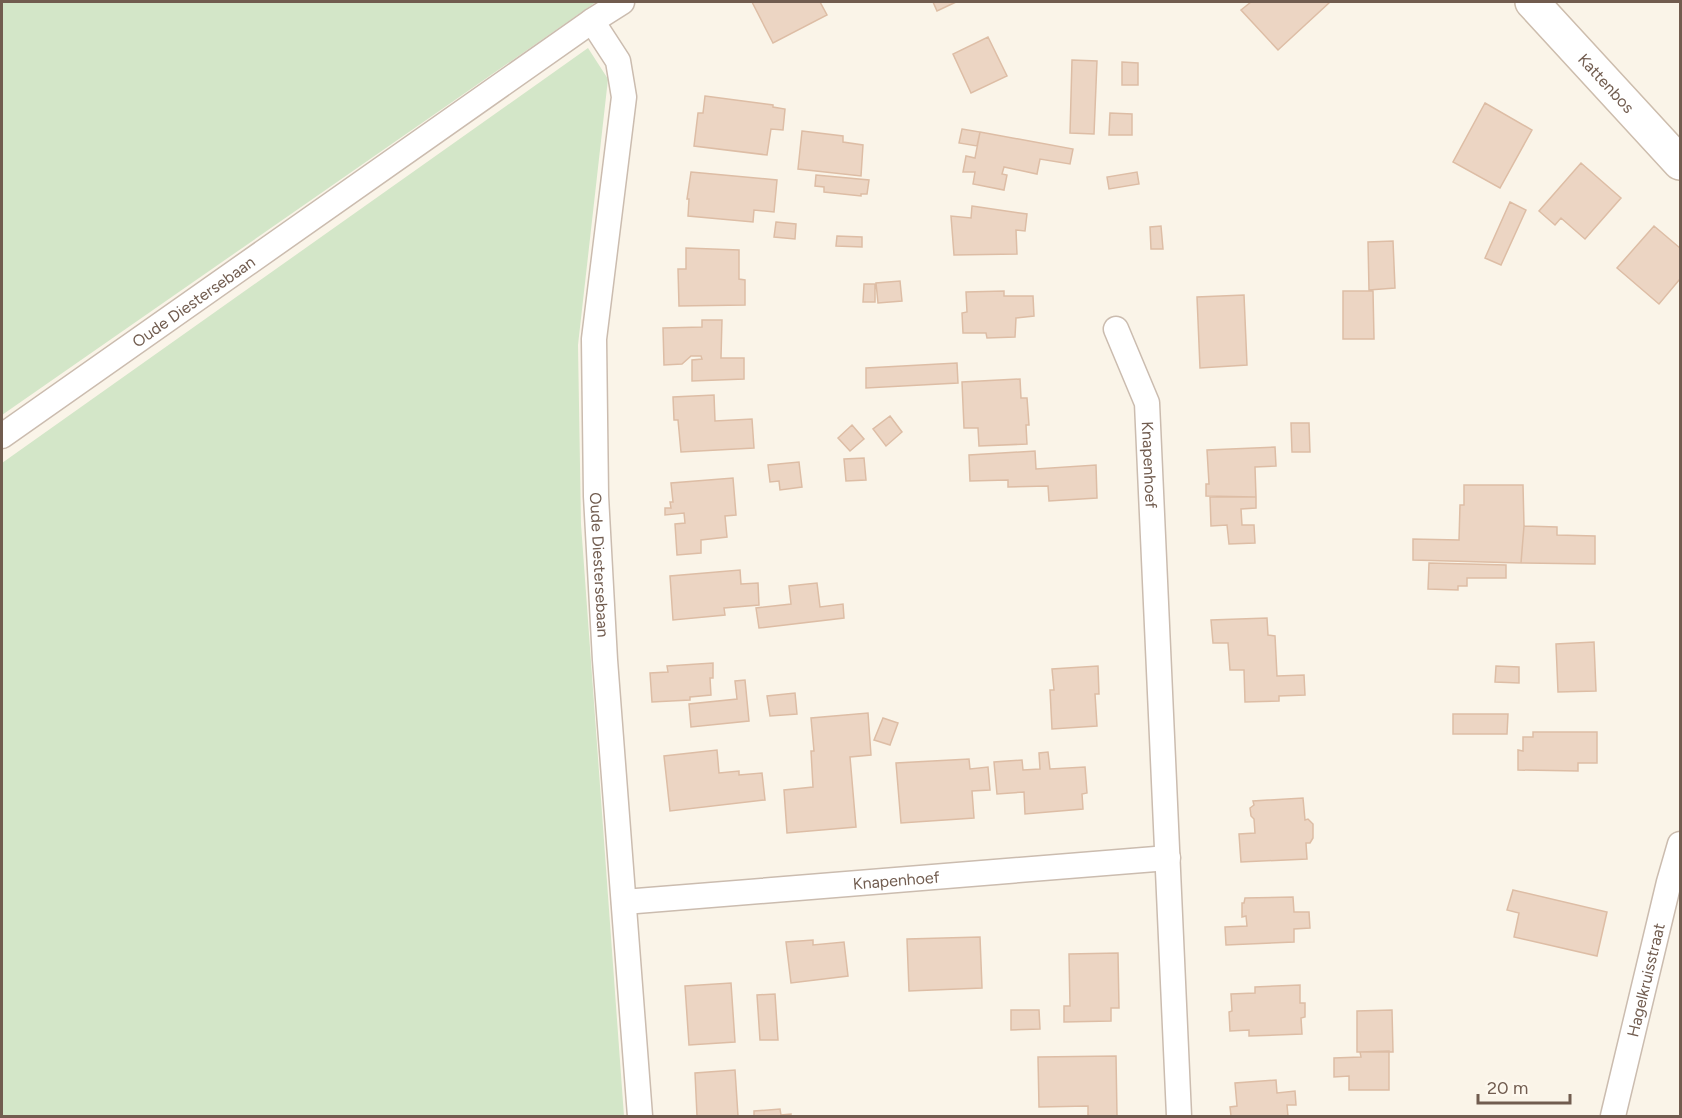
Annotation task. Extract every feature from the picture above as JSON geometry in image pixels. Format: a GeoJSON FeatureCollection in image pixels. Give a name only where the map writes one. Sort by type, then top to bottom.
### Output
{"type":"FeatureCollection","features":[{"type":"Feature","properties":{"kind":"main road","name":"Kattenbos"},"geometry":{"type":"LineString","coordinates":[[1532,2],[1680,163]]}},
{"type":"Feature","properties":{"kind":"street","name":"Oude Diestersebaan"},"geometry":{"type":"LineString","coordinates":[[2,436],[622,2]]}},
{"type":"Feature","properties":{"kind":"street","name":"Oude Diestersebaan"},"geometry":{"type":"LineString","coordinates":[[592,21],[618,61],[624,97],[594,339],[596,496],[605,660],[640,1116]]}},
{"type":"Feature","properties":{"kind":"street","name":"Knapenhoef"},"geometry":{"type":"LineString","coordinates":[[1116,329],[1147,403],[1179,1116]]}},
{"type":"Feature","properties":{"kind":"street","name":"Hagelkruisstraat"},"geometry":{"type":"LineString","coordinates":[[1613,1116],[1669,931],[1669,882],[1680,844]]}},
{"type":"Feature","properties":{"kind":"street","name":"Knapenhoef"},"geometry":{"type":"LineString","coordinates":[[624,902],[1168,858]]}},
{"type":"Feature","properties":{"kind":"green space"},"geometry":{"type":"Polygon","coordinates":[[[2,2],[596,2],[2,415],[2,2]]]}},
{"type":"Feature","properties":{"kind":"green space"},"geometry":{"type":"Polygon","coordinates":[[[588,48],[608,79],[578,345],[581,524],[624,1116],[2,1116],[2,463],[588,48]]]}},
{"type":"Feature","properties":{"kind":"building"},"geometry":{"type":"Polygon","coordinates":[[[752,2],[820,2],[827,15],[773,43],[752,2]]]}},
{"type":"Feature","properties":{"kind":"building"},"geometry":{"type":"Polygon","coordinates":[[[933,2],[956,2],[937,11],[933,2]]]}},
{"type":"Feature","properties":{"kind":"building"},"geometry":{"type":"Polygon","coordinates":[[[1251,2],[1330,2],[1278,50],[1241,10],[1251,2]]]}},
{"type":"Feature","properties":{"kind":"building"},"geometry":{"type":"Polygon","coordinates":[[[988,37],[1007,76],[971,93],[953,54],[988,37]]]}},
{"type":"Feature","properties":{"kind":"building"},"geometry":{"type":"Polygon","coordinates":[[[1072,60],[1097,61],[1094,134],[1070,133],[1072,60]]]}},
{"type":"Feature","properties":{"kind":"building"},"geometry":{"type":"Polygon","coordinates":[[[1122,62],[1138,63],[1138,85],[1122,85],[1122,62]]]}},
{"type":"Feature","properties":{"kind":"building"},"geometry":{"type":"Polygon","coordinates":[[[705,96],[773,105],[773,107],[785,109],[783,130],[771,129],[767,155],[694,146],[698,113],[703,113],[705,96]]]}},
{"type":"Feature","properties":{"kind":"building"},"geometry":{"type":"Polygon","coordinates":[[[1485,103],[1532,130],[1500,188],[1453,162],[1485,103]]]}},
{"type":"Feature","properties":{"kind":"building"},"geometry":{"type":"Polygon","coordinates":[[[1110,113],[1132,114],[1132,135],[1109,135],[1110,113]]]}},
{"type":"Feature","properties":{"kind":"building"},"geometry":{"type":"Polygon","coordinates":[[[962,129],[980,132],[977,146],[959,143],[962,129]]]}},
{"type":"Feature","properties":{"kind":"building"},"geometry":{"type":"Polygon","coordinates":[[[802,131],[843,136],[843,142],[863,145],[861,176],[798,169],[802,131]]]}},
{"type":"Feature","properties":{"kind":"building"},"geometry":{"type":"Polygon","coordinates":[[[980,132],[1073,149],[1070,164],[1040,159],[1037,174],[1004,167],[1002,174],[1007,175],[1004,190],[973,184],[975,172],[963,172],[966,156],[975,158],[980,132]]]}},
{"type":"Feature","properties":{"kind":"building"},"geometry":{"type":"Polygon","coordinates":[[[1581,163],[1621,198],[1585,239],[1561,218],[1555,225],[1539,211],[1581,163]]]}},
{"type":"Feature","properties":{"kind":"building"},"geometry":{"type":"Polygon","coordinates":[[[691,172],[777,180],[774,212],[754,210],[753,222],[688,216],[689,199],[687,199],[691,172]]]}},
{"type":"Feature","properties":{"kind":"building"},"geometry":{"type":"Polygon","coordinates":[[[1137,172],[1139,184],[1109,189],[1107,177],[1137,172]]]}},
{"type":"Feature","properties":{"kind":"building"},"geometry":{"type":"Polygon","coordinates":[[[816,175],[869,180],[867,194],[861,194],[861,196],[824,192],[824,187],[815,186],[816,175]]]}},
{"type":"Feature","properties":{"kind":"building"},"geometry":{"type":"Polygon","coordinates":[[[1510,202],[1526,210],[1501,265],[1485,258],[1510,202]]]}},
{"type":"Feature","properties":{"kind":"building"},"geometry":{"type":"Polygon","coordinates":[[[972,206],[1027,214],[1025,231],[1016,230],[1017,254],[954,255],[951,216],[971,218],[972,206]]]}},
{"type":"Feature","properties":{"kind":"building"},"geometry":{"type":"Polygon","coordinates":[[[776,222],[796,224],[795,239],[774,237],[776,222]]]}},
{"type":"Feature","properties":{"kind":"building"},"geometry":{"type":"Polygon","coordinates":[[[1161,226],[1163,249],[1151,249],[1150,227],[1161,226]]]}},
{"type":"Feature","properties":{"kind":"building"},"geometry":{"type":"Polygon","coordinates":[[[1654,226],[1680,248],[1680,279],[1659,304],[1617,268],[1654,226]]]}},
{"type":"Feature","properties":{"kind":"building"},"geometry":{"type":"Polygon","coordinates":[[[837,236],[862,237],[862,247],[836,246],[837,236]]]}},
{"type":"Feature","properties":{"kind":"building"},"geometry":{"type":"Polygon","coordinates":[[[1393,241],[1395,288],[1369,290],[1368,242],[1393,241]]]}},
{"type":"Feature","properties":{"kind":"building"},"geometry":{"type":"Polygon","coordinates":[[[686,248],[739,250],[739,279],[745,280],[745,305],[679,306],[678,269],[686,269],[686,248]]]}},
{"type":"Feature","properties":{"kind":"building"},"geometry":{"type":"Polygon","coordinates":[[[900,281],[902,301],[878,303],[876,283],[900,281]]]}},
{"type":"Feature","properties":{"kind":"building"},"geometry":{"type":"Polygon","coordinates":[[[864,284],[875,284],[875,302],[863,302],[864,284]]]}},
{"type":"Feature","properties":{"kind":"building"},"geometry":{"type":"Polygon","coordinates":[[[1004,291],[1004,296],[1033,296],[1034,316],[1016,318],[1015,337],[987,338],[986,333],[963,333],[962,313],[967,312],[966,292],[1004,291]]]}},
{"type":"Feature","properties":{"kind":"building"},"geometry":{"type":"Polygon","coordinates":[[[1343,291],[1373,291],[1374,339],[1343,339],[1343,291]]]}},
{"type":"Feature","properties":{"kind":"building"},"geometry":{"type":"Polygon","coordinates":[[[1244,295],[1247,365],[1200,368],[1197,297],[1244,295]]]}},
{"type":"Feature","properties":{"kind":"building"},"geometry":{"type":"Polygon","coordinates":[[[702,320],[722,320],[721,358],[744,358],[744,379],[692,381],[692,360],[702,359],[701,356],[691,356],[682,364],[664,365],[663,328],[702,327],[702,320]]]}},
{"type":"Feature","properties":{"kind":"building"},"geometry":{"type":"Polygon","coordinates":[[[957,363],[958,383],[866,388],[866,368],[957,363]]]}},
{"type":"Feature","properties":{"kind":"building"},"geometry":{"type":"Polygon","coordinates":[[[1020,379],[1021,398],[1027,398],[1029,425],[1026,425],[1027,444],[979,446],[978,428],[964,428],[962,382],[1020,379]]]}},
{"type":"Feature","properties":{"kind":"building"},"geometry":{"type":"Polygon","coordinates":[[[714,395],[715,421],[752,419],[754,448],[681,452],[678,420],[674,420],[673,397],[714,395]]]}},
{"type":"Feature","properties":{"kind":"building"},"geometry":{"type":"Polygon","coordinates":[[[890,416],[902,432],[886,446],[873,429],[890,416]]]}},
{"type":"Feature","properties":{"kind":"building"},"geometry":{"type":"Polygon","coordinates":[[[1291,423],[1309,423],[1310,452],[1292,452],[1291,423]]]}},
{"type":"Feature","properties":{"kind":"building"},"geometry":{"type":"Polygon","coordinates":[[[852,425],[864,439],[850,451],[838,438],[852,425]]]}},
{"type":"Feature","properties":{"kind":"building"},"geometry":{"type":"Polygon","coordinates":[[[1275,447],[1276,466],[1255,467],[1256,497],[1206,496],[1206,484],[1209,484],[1207,450],[1275,447]]]}},
{"type":"Feature","properties":{"kind":"building"},"geometry":{"type":"Polygon","coordinates":[[[1035,451],[1036,469],[1096,465],[1097,498],[1049,501],[1048,486],[1008,487],[1008,480],[970,481],[969,455],[1035,451]]]}},
{"type":"Feature","properties":{"kind":"building"},"geometry":{"type":"Polygon","coordinates":[[[864,458],[866,480],[846,481],[844,459],[864,458]]]}},
{"type":"Feature","properties":{"kind":"building"},"geometry":{"type":"Polygon","coordinates":[[[799,462],[802,487],[780,490],[779,481],[770,482],[768,465],[799,462]]]}},
{"type":"Feature","properties":{"kind":"building"},"geometry":{"type":"Polygon","coordinates":[[[733,478],[736,515],[725,516],[727,537],[701,540],[701,553],[677,555],[675,524],[685,523],[684,513],[665,515],[665,508],[671,508],[670,502],[673,502],[671,483],[733,478]]]}},
{"type":"Feature","properties":{"kind":"building"},"geometry":{"type":"Polygon","coordinates":[[[1464,485],[1523,485],[1524,526],[1521,563],[1413,560],[1413,539],[1459,540],[1460,505],[1464,505],[1464,485]]]}},
{"type":"Feature","properties":{"kind":"building"},"geometry":{"type":"Polygon","coordinates":[[[1210,497],[1256,497],[1256,508],[1241,509],[1242,525],[1254,525],[1255,543],[1229,544],[1227,525],[1211,526],[1210,497]]]}},
{"type":"Feature","properties":{"kind":"building"},"geometry":{"type":"Polygon","coordinates":[[[1524,526],[1557,527],[1557,535],[1595,536],[1595,564],[1521,563],[1524,526]]]}},
{"type":"Feature","properties":{"kind":"building"},"geometry":{"type":"Polygon","coordinates":[[[1429,563],[1506,565],[1506,578],[1467,578],[1467,586],[1458,586],[1458,590],[1428,589],[1429,563]]]}},
{"type":"Feature","properties":{"kind":"building"},"geometry":{"type":"Polygon","coordinates":[[[740,570],[741,584],[758,583],[759,605],[724,608],[725,615],[673,620],[670,576],[740,570]]]}},
{"type":"Feature","properties":{"kind":"building"},"geometry":{"type":"Polygon","coordinates":[[[817,583],[820,607],[843,604],[844,618],[759,628],[756,608],[791,604],[789,586],[817,583]]]}},
{"type":"Feature","properties":{"kind":"building"},"geometry":{"type":"Polygon","coordinates":[[[1267,618],[1268,635],[1275,636],[1277,676],[1304,675],[1305,695],[1279,696],[1279,701],[1245,702],[1244,670],[1230,670],[1228,643],[1213,643],[1211,620],[1267,618]]]}},
{"type":"Feature","properties":{"kind":"building"},"geometry":{"type":"Polygon","coordinates":[[[1594,642],[1596,691],[1558,692],[1556,644],[1594,642]]]}},
{"type":"Feature","properties":{"kind":"building"},"geometry":{"type":"Polygon","coordinates":[[[713,663],[713,678],[710,678],[711,695],[690,697],[690,700],[652,702],[650,673],[668,672],[667,666],[713,663]]]}},
{"type":"Feature","properties":{"kind":"building"},"geometry":{"type":"Polygon","coordinates":[[[1098,666],[1099,694],[1095,694],[1097,726],[1052,729],[1050,690],[1054,690],[1052,669],[1098,666]]]}},
{"type":"Feature","properties":{"kind":"building"},"geometry":{"type":"Polygon","coordinates":[[[1496,666],[1519,667],[1519,683],[1495,682],[1496,666]]]}},
{"type":"Feature","properties":{"kind":"building"},"geometry":{"type":"Polygon","coordinates":[[[745,680],[749,721],[691,727],[689,704],[737,699],[735,681],[745,680]]]}},
{"type":"Feature","properties":{"kind":"building"},"geometry":{"type":"Polygon","coordinates":[[[795,693],[797,714],[770,716],[767,696],[795,693]]]}},
{"type":"Feature","properties":{"kind":"building"},"geometry":{"type":"Polygon","coordinates":[[[868,713],[871,755],[850,757],[856,827],[787,833],[784,790],[813,787],[811,751],[814,751],[811,718],[868,713]]]}},
{"type":"Feature","properties":{"kind":"building"},"geometry":{"type":"Polygon","coordinates":[[[1453,714],[1508,714],[1507,734],[1453,734],[1453,714]]]}},
{"type":"Feature","properties":{"kind":"building"},"geometry":{"type":"Polygon","coordinates":[[[883,718],[898,723],[890,745],[874,740],[883,718]]]}},
{"type":"Feature","properties":{"kind":"building"},"geometry":{"type":"Polygon","coordinates":[[[1533,732],[1597,732],[1597,763],[1578,763],[1578,771],[1518,770],[1518,750],[1523,751],[1523,737],[1533,737],[1533,732]]]}},
{"type":"Feature","properties":{"kind":"building"},"geometry":{"type":"Polygon","coordinates":[[[717,750],[719,773],[739,771],[739,775],[762,773],[765,800],[670,811],[664,756],[717,750]]]}},
{"type":"Feature","properties":{"kind":"building"},"geometry":{"type":"Polygon","coordinates":[[[1048,752],[1050,769],[1085,767],[1087,793],[1082,794],[1083,809],[1025,814],[1024,792],[997,794],[994,762],[1022,760],[1023,770],[1040,769],[1039,753],[1048,752]]]}},
{"type":"Feature","properties":{"kind":"building"},"geometry":{"type":"Polygon","coordinates":[[[969,759],[970,769],[988,767],[990,790],[972,791],[974,818],[901,823],[896,763],[969,759]]]}},
{"type":"Feature","properties":{"kind":"building"},"geometry":{"type":"Polygon","coordinates":[[[1303,798],[1305,820],[1308,819],[1313,824],[1313,838],[1310,843],[1306,843],[1307,859],[1241,862],[1239,834],[1255,833],[1250,808],[1254,805],[1253,801],[1303,798]]]}},
{"type":"Feature","properties":{"kind":"building"},"geometry":{"type":"Polygon","coordinates":[[[1513,890],[1607,912],[1597,956],[1514,937],[1519,913],[1507,910],[1513,890]]]}},
{"type":"Feature","properties":{"kind":"building"},"geometry":{"type":"Polygon","coordinates":[[[1293,897],[1294,912],[1309,912],[1310,928],[1294,929],[1294,942],[1226,945],[1225,927],[1247,926],[1246,916],[1242,917],[1242,903],[1245,898],[1293,897]]]}},
{"type":"Feature","properties":{"kind":"building"},"geometry":{"type":"Polygon","coordinates":[[[980,937],[982,988],[909,991],[907,939],[980,937]]]}},
{"type":"Feature","properties":{"kind":"building"},"geometry":{"type":"Polygon","coordinates":[[[813,940],[813,945],[844,942],[848,976],[791,983],[786,942],[813,940]]]}},
{"type":"Feature","properties":{"kind":"building"},"geometry":{"type":"Polygon","coordinates":[[[1118,953],[1119,1008],[1111,1008],[1111,1021],[1064,1022],[1064,1006],[1070,1006],[1069,954],[1118,953]]]}},
{"type":"Feature","properties":{"kind":"building"},"geometry":{"type":"Polygon","coordinates":[[[731,983],[735,1042],[689,1045],[685,986],[731,983]]]}},
{"type":"Feature","properties":{"kind":"building"},"geometry":{"type":"Polygon","coordinates":[[[1300,985],[1300,1003],[1305,1003],[1305,1017],[1301,1018],[1302,1034],[1249,1036],[1249,1030],[1230,1031],[1231,994],[1255,993],[1255,987],[1300,985]]]}},
{"type":"Feature","properties":{"kind":"building"},"geometry":{"type":"Polygon","coordinates":[[[775,994],[778,1040],[760,1040],[757,995],[775,994]]]}},
{"type":"Feature","properties":{"kind":"building"},"geometry":{"type":"Polygon","coordinates":[[[1011,1010],[1039,1010],[1040,1029],[1011,1030],[1011,1010]]]}},
{"type":"Feature","properties":{"kind":"building"},"geometry":{"type":"Polygon","coordinates":[[[1392,1010],[1393,1052],[1357,1052],[1357,1011],[1392,1010]]]}},
{"type":"Feature","properties":{"kind":"building"},"geometry":{"type":"Polygon","coordinates":[[[1389,1051],[1389,1090],[1349,1090],[1349,1076],[1334,1077],[1334,1058],[1361,1057],[1360,1052],[1389,1051]]]}},
{"type":"Feature","properties":{"kind":"building"},"geometry":{"type":"Polygon","coordinates":[[[1116,1056],[1117,1116],[1088,1116],[1088,1106],[1039,1107],[1038,1057],[1116,1056]]]}},
{"type":"Feature","properties":{"kind":"building"},"geometry":{"type":"Polygon","coordinates":[[[735,1070],[738,1116],[697,1116],[695,1073],[735,1070]]]}},
{"type":"Feature","properties":{"kind":"building"},"geometry":{"type":"Polygon","coordinates":[[[1276,1080],[1277,1093],[1295,1091],[1296,1105],[1287,1105],[1288,1116],[1231,1116],[1230,1107],[1237,1106],[1235,1083],[1276,1080]]]}},
{"type":"Feature","properties":{"kind":"building"},"geometry":{"type":"Polygon","coordinates":[[[780,1109],[781,1115],[791,1114],[791,1116],[754,1116],[754,1111],[780,1109]]]}}]}
